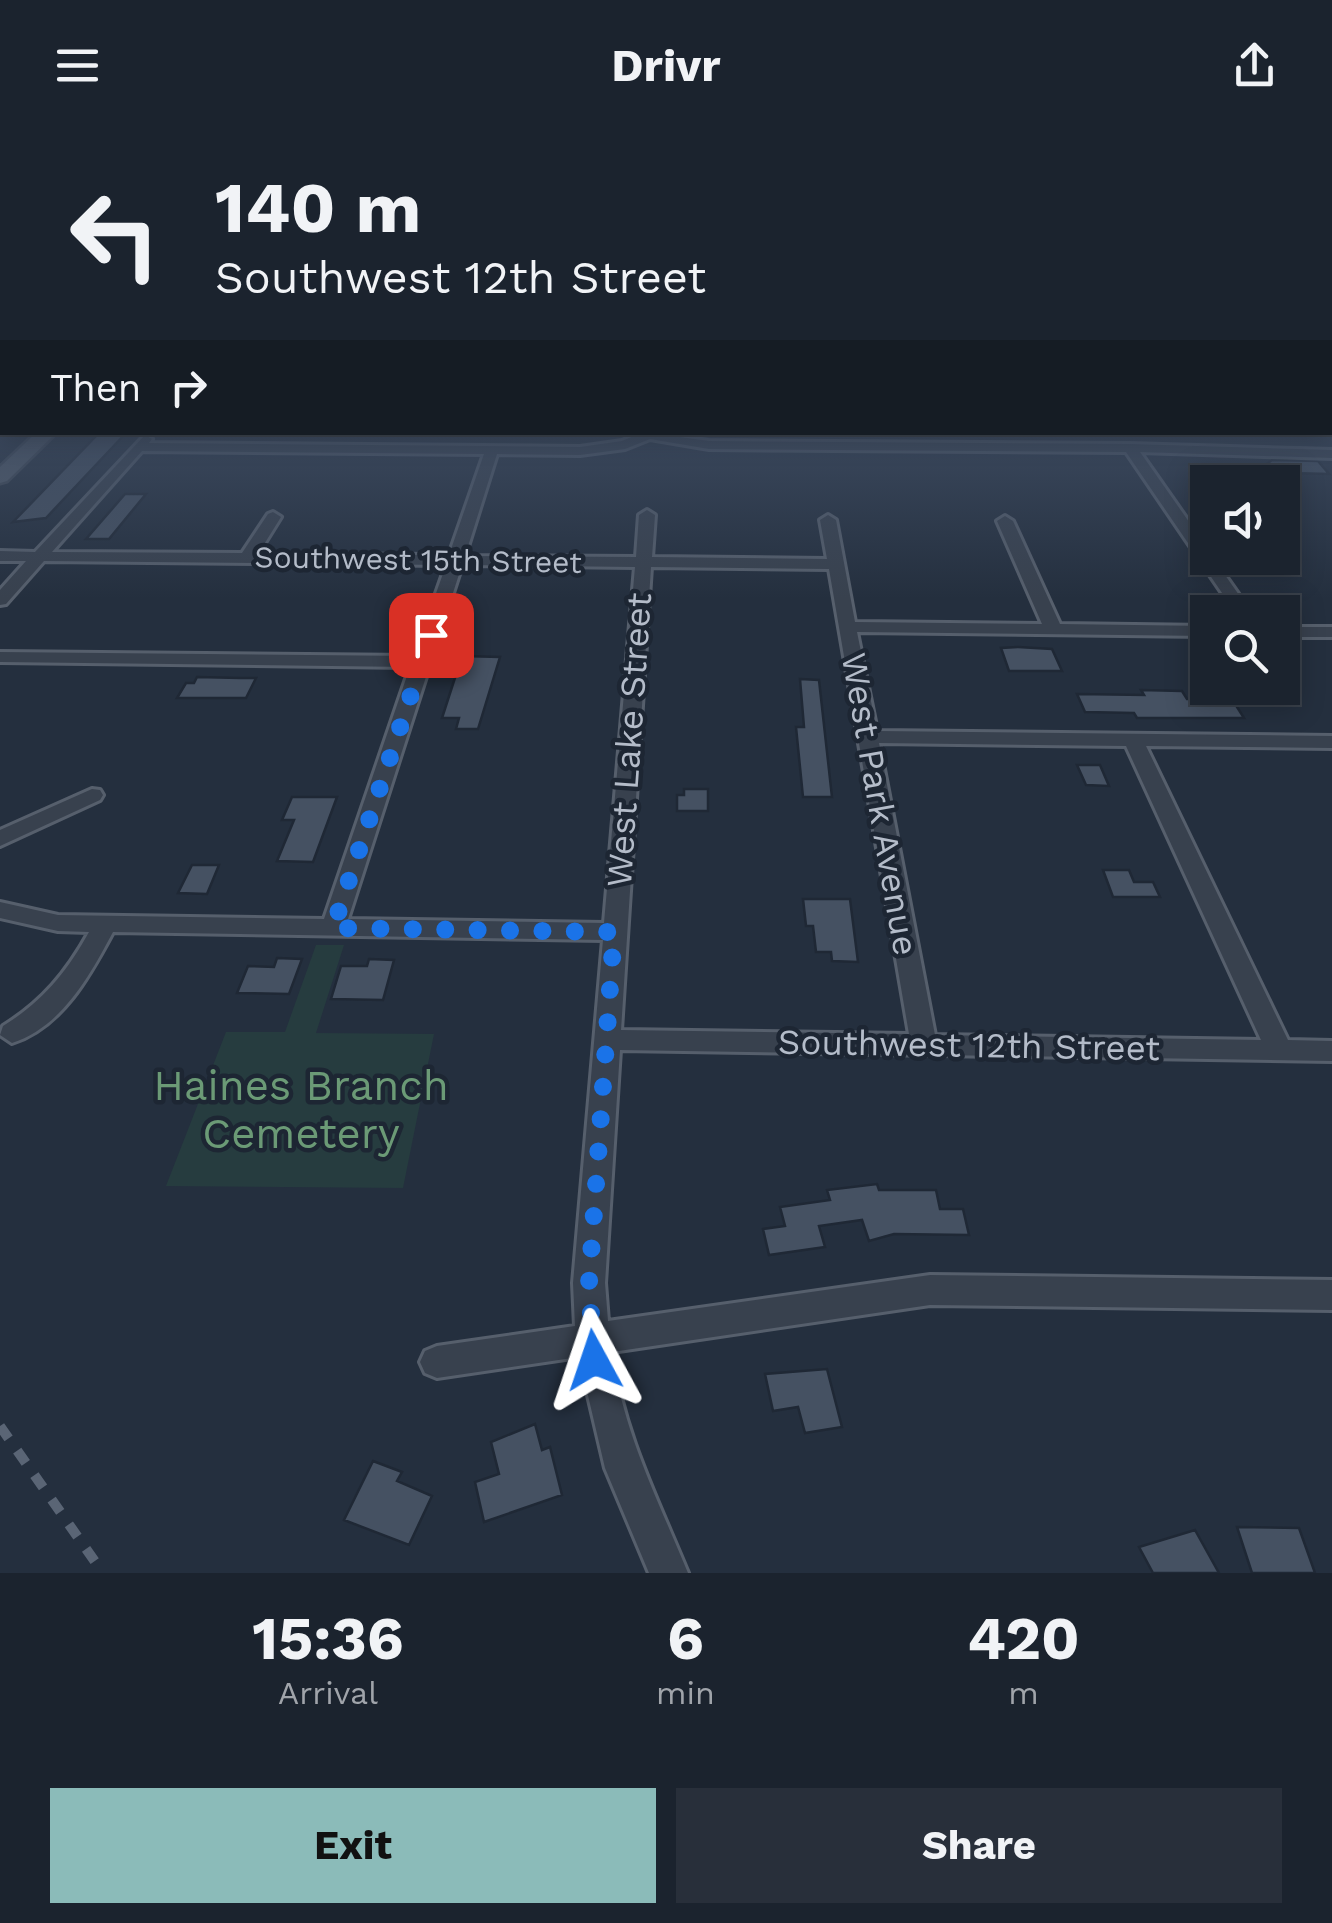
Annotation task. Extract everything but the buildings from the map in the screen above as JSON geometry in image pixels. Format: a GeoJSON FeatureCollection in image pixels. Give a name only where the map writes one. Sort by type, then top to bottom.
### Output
{"type":"FeatureCollection","features":[{"type":"Feature","properties":{"kind":"street"},"geometry":{"type":"LineString","coordinates":[[0,600],[122,464]]}},
{"type":"Feature","properties":{"kind":"street"},"geometry":{"type":"LineString","coordinates":[[333,928],[487,464]]}},
{"type":"Feature","properties":{"kind":"street"},"geometry":{"type":"LineString","coordinates":[[1141,464],[1231,595]]}},
{"type":"Feature","properties":{"kind":"street","name":"West Lake Street"},"geometry":{"type":"LineString","coordinates":[[646,514],[589,1283],[590,1337],[613,1442],[638,1510],[669,1573]]}},
{"type":"Feature","properties":{"kind":"street"},"geometry":{"type":"LineString","coordinates":[[247,558],[273,518]]}},
{"type":"Feature","properties":{"kind":"street","name":"West Park Avenue"},"geometry":{"type":"LineString","coordinates":[[828,520],[924,1044]]}},
{"type":"Feature","properties":{"kind":"street"},"geometry":{"type":"LineString","coordinates":[[1005,521],[1053,629]]}},
{"type":"Feature","properties":{"kind":"street","name":"Southwest 15th Street"},"geometry":{"type":"LineString","coordinates":[[0,556],[836,564]]}},
{"type":"Feature","properties":{"kind":"street"},"geometry":{"type":"LineString","coordinates":[[848,627],[1190,631]]}},
{"type":"Feature","properties":{"kind":"street"},"geometry":{"type":"LineString","coordinates":[[1300,632],[1332,632]]}},
{"type":"Feature","properties":{"kind":"street"},"geometry":{"type":"LineString","coordinates":[[0,657],[422,662]]}},
{"type":"Feature","properties":{"kind":"street"},"geometry":{"type":"LineString","coordinates":[[868,737],[1332,742]]}},
{"type":"Feature","properties":{"kind":"street"},"geometry":{"type":"LineString","coordinates":[[1132,740],[1279,1050]]}},
{"type":"Feature","properties":{"kind":"street"},"geometry":{"type":"LineString","coordinates":[[0,840],[92,795]]}},
{"type":"Feature","properties":{"kind":"street"},"geometry":{"type":"LineString","coordinates":[[0,910],[58,923],[614,932]]}},
{"type":"Feature","properties":{"kind":"street"},"geometry":{"type":"LineString","coordinates":[[12,1033],[43,1016],[63,994],[105,924]]}},
{"type":"Feature","properties":{"kind":"street","name":"Southwest 12th Street"},"geometry":{"type":"LineString","coordinates":[[606,1040],[1332,1051]]}},
{"type":"Feature","properties":{"kind":"street"},"geometry":{"type":"LineString","coordinates":[[437,1362],[930,1290],[1332,1295]]}},
{"type":"Feature","properties":{"kind":"green space","name":"Haines Branch Cemetery"},"geometry":{"type":"Polygon","coordinates":[[[316,945],[344,945],[316,1033],[434,1034],[403,1188],[166,1186],[226,1032],[285,1032],[316,945]]]}},
{"type":"Feature","properties":{"kind":"railway"},"geometry":{"type":"LineString","coordinates":[[0,1426],[103,1573]]}},
{"type":"Feature","properties":{"kind":"route"},"geometry":{"type":"LineString","coordinates":[[431,635],[333,928],[614,932],[589,1283],[594,1360]]}}]}
